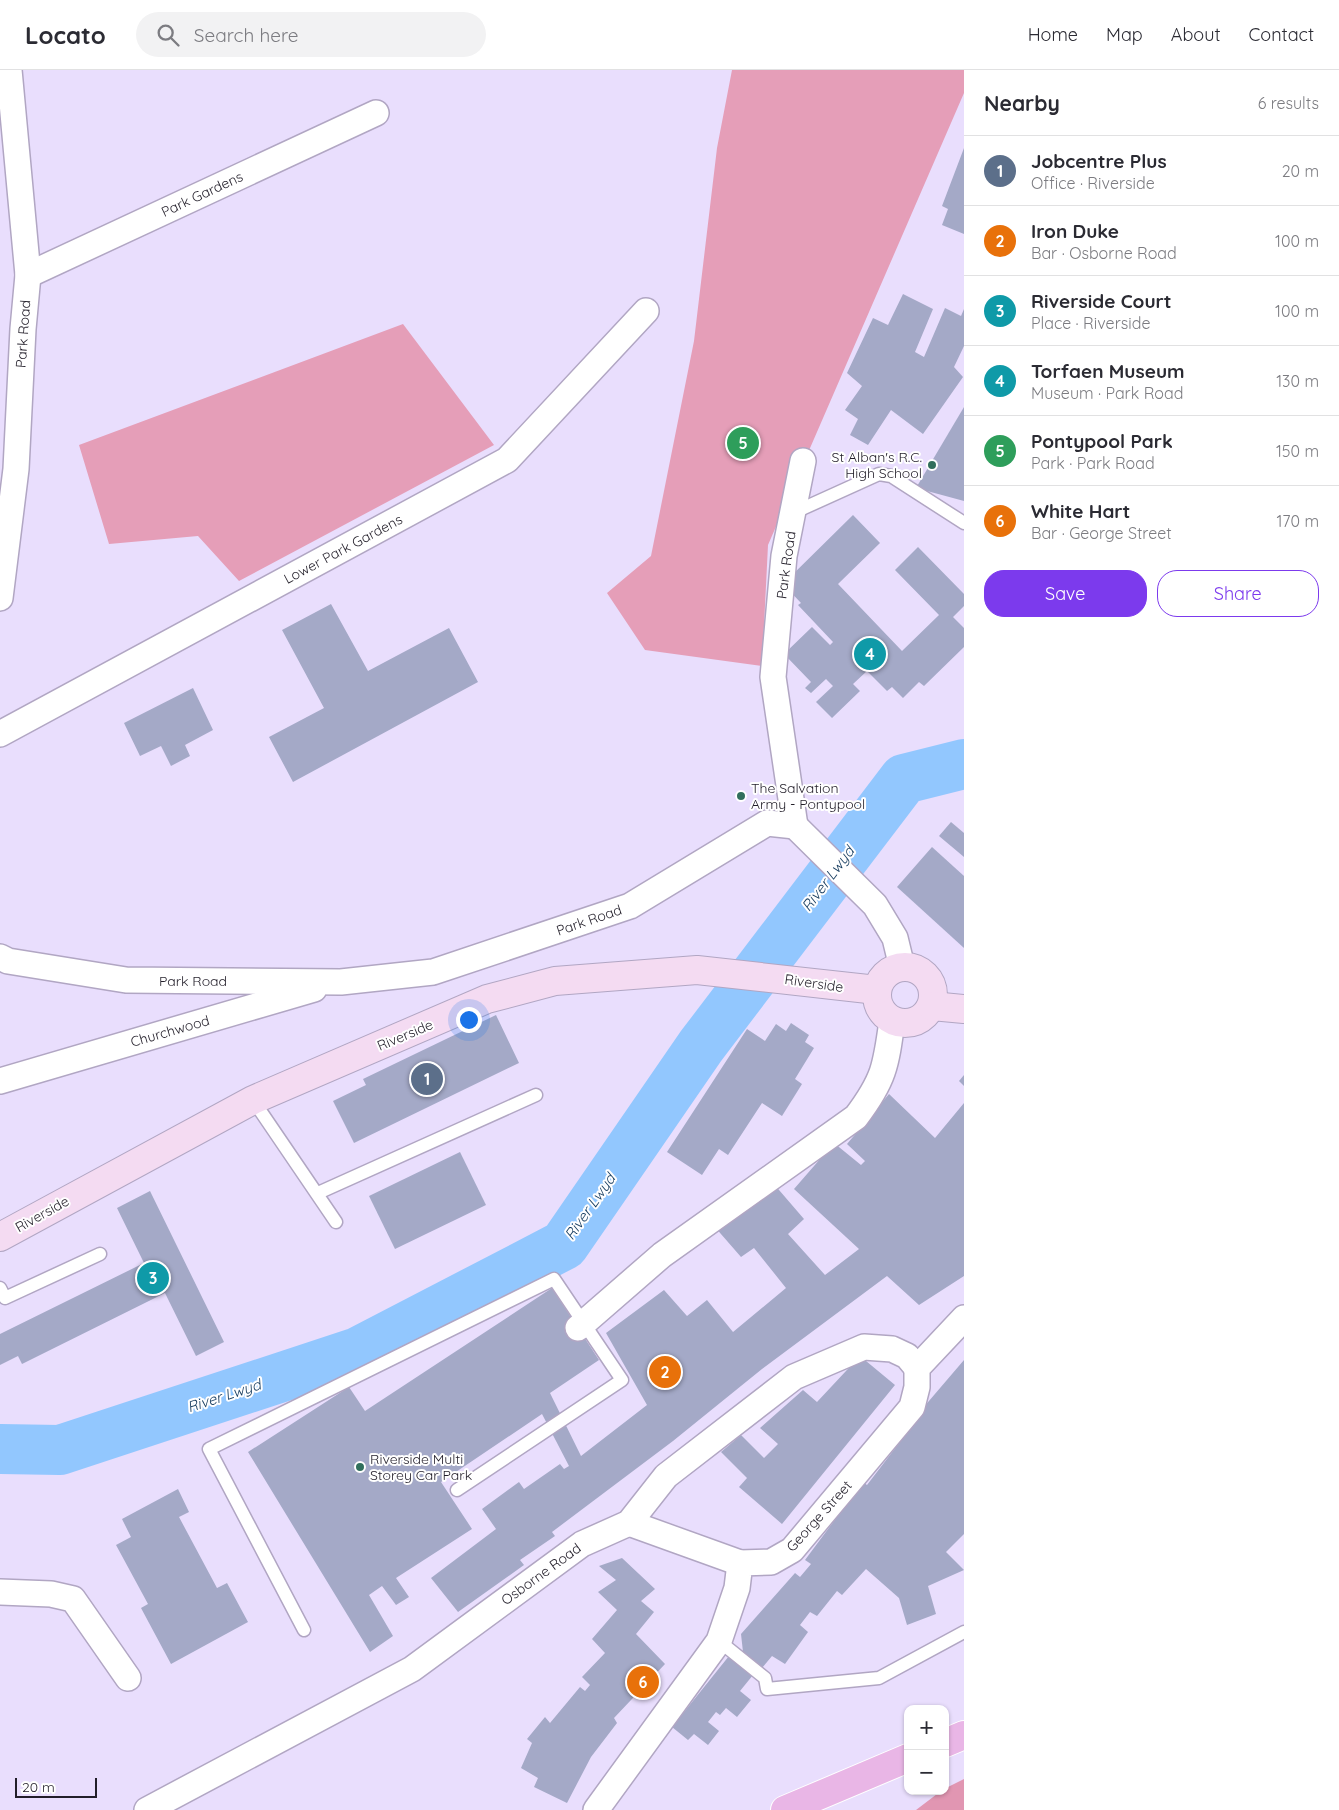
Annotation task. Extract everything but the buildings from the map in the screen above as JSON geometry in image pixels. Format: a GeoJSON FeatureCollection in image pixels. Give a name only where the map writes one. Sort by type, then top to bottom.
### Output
{"type":"FeatureCollection","features":[{"type":"Feature","properties":{"kind":"main road"},"geometry":{"type":"LineString","coordinates":[[949,1741],[964,1735]]}},
{"type":"Feature","properties":{"kind":"main road"},"geometry":{"type":"LineString","coordinates":[[785,1810],[904,1760]]}},
{"type":"Feature","properties":{"kind":"street","name":"Park Road"},"geometry":{"type":"LineString","coordinates":[[0,598],[16,469],[10,378],[28,275],[9,70]]}},
{"type":"Feature","properties":{"kind":"street","name":"Park Gardens"},"geometry":{"type":"LineString","coordinates":[[28,275],[376,112]]}},
{"type":"Feature","properties":{"kind":"street","name":"Lower Park Gardens"},"geometry":{"type":"LineString","coordinates":[[0,734],[508,460],[646,311]]}},
{"type":"Feature","properties":{"kind":"street","name":"Park Road"},"geometry":{"type":"LineString","coordinates":[[0,957],[8,961],[126,980],[341,982],[433,972],[630,906],[767,823],[801,832],[773,677],[784,556],[795,512],[804,462]]}},
{"type":"Feature","properties":{"kind":"street"},"geometry":{"type":"LineString","coordinates":[[801,832],[875,905],[896,938],[902,967]]}},
{"type":"Feature","properties":{"kind":"street"},"geometry":{"type":"LineString","coordinates":[[902,967],[921,971],[928,978],[932,987],[932,1006],[919,1020],[901,1024],[892,1021],[879,1008],[877,990],[886,974],[902,967]]}},
{"type":"Feature","properties":{"kind":"street","name":"Riverside"},"geometry":{"type":"LineString","coordinates":[[0,1237],[252,1100],[496,997],[555,981],[697,970],[877,990]]}},
{"type":"Feature","properties":{"kind":"street","name":"Churchwood"},"geometry":{"type":"LineString","coordinates":[[0,1081],[341,982]]}},
{"type":"Feature","properties":{"kind":"street"},"geometry":{"type":"LineString","coordinates":[[932,1006],[964,1009]]}},
{"type":"Feature","properties":{"kind":"street"},"geometry":{"type":"LineString","coordinates":[[581,1325],[662,1256],[856,1117],[875,1092],[885,1067],[892,1021]]}},
{"type":"Feature","properties":{"kind":"street"},"geometry":{"type":"LineString","coordinates":[[917,1368],[964,1318]]}},
{"type":"Feature","properties":{"kind":"street","name":"Osborne Road"},"geometry":{"type":"LineString","coordinates":[[147,1810],[412,1669],[582,1544],[629,1523],[666,1476],[794,1376],[864,1347],[892,1349],[907,1356],[917,1368]]}},
{"type":"Feature","properties":{"kind":"street","name":"George Street"},"geometry":{"type":"LineString","coordinates":[[740,1563],[771,1562],[792,1550],[912,1407],[917,1387],[917,1368]]}},
{"type":"Feature","properties":{"kind":"street"},"geometry":{"type":"LineString","coordinates":[[596,1810],[719,1641],[737,1588],[740,1563],[629,1523]]}},
{"type":"Feature","properties":{"kind":"street"},"geometry":{"type":"LineString","coordinates":[[0,1592],[51,1594],[73,1599],[128,1678]]}},
{"type":"Feature","properties":{"kind":"lane"},"geometry":{"type":"LineString","coordinates":[[795,512],[879,474],[891,476],[964,523]]}},
{"type":"Feature","properties":{"kind":"lane"},"geometry":{"type":"LineString","coordinates":[[318,1193],[536,1095]]}},
{"type":"Feature","properties":{"kind":"lane"},"geometry":{"type":"LineString","coordinates":[[252,1100],[318,1193],[336,1222]]}},
{"type":"Feature","properties":{"kind":"lane"},"geometry":{"type":"LineString","coordinates":[[0,1288],[5,1298],[100,1254]]}},
{"type":"Feature","properties":{"kind":"lane"},"geometry":{"type":"LineString","coordinates":[[304,1630],[210,1449],[554,1279],[581,1325],[622,1380],[458,1490]]}},
{"type":"Feature","properties":{"kind":"lane"},"geometry":{"type":"LineString","coordinates":[[719,1641],[765,1678],[766,1689],[879,1678],[964,1632]]}},
{"type":"Feature","properties":{"kind":"shaded area"},"geometry":{"type":"Polygon","coordinates":[[[732,70],[964,70],[964,93],[768,545],[762,666],[645,650],[607,593],[651,556],[694,341],[717,148],[732,70]]]}},
{"type":"Feature","properties":{"kind":"shaded area"},"geometry":{"type":"Polygon","coordinates":[[[403,324],[494,445],[239,581],[198,536],[109,544],[79,445],[403,324]]]}},
{"type":"Feature","properties":{"kind":"shaded area"},"geometry":{"type":"Polygon","coordinates":[[[964,1779],[964,1810],[916,1810],[936,1795],[949,1795],[949,1786],[964,1779]]]}},
{"type":"Feature","properties":{"kind":"waterway","name":"River Lwyd"},"geometry":{"type":"LineString","coordinates":[[0,1449],[60,1450],[358,1352],[564,1245],[701,1046],[904,779],[964,764]]}},
{"type":"Feature","properties":{"kind":"place","name":"Pontypool Park"},"geometry":{"type":"Point","coordinates":[743,443]}},
{"type":"Feature","properties":{"kind":"place","name":"St Alban's R.C. High School"},"geometry":{"type":"Point","coordinates":[932,465]}},
{"type":"Feature","properties":{"kind":"place","name":"Torfaen Museum"},"geometry":{"type":"Point","coordinates":[870,654]}},
{"type":"Feature","properties":{"kind":"place","name":"The Salvation Army - Pontypool"},"geometry":{"type":"Point","coordinates":[741,796]}},
{"type":"Feature","properties":{"kind":"place","name":"Jobcentre Plus"},"geometry":{"type":"Point","coordinates":[427,1079]}},
{"type":"Feature","properties":{"kind":"place","name":"Riverside Court"},"geometry":{"type":"Point","coordinates":[153,1278]}},
{"type":"Feature","properties":{"kind":"place","name":"Iron Duke"},"geometry":{"type":"Point","coordinates":[665,1372]}},
{"type":"Feature","properties":{"kind":"place","name":"Riverside Multi Storey Car Park"},"geometry":{"type":"Point","coordinates":[360,1467]}},
{"type":"Feature","properties":{"kind":"place","name":"White Hart"},"geometry":{"type":"Point","coordinates":[643,1682]}}]}
